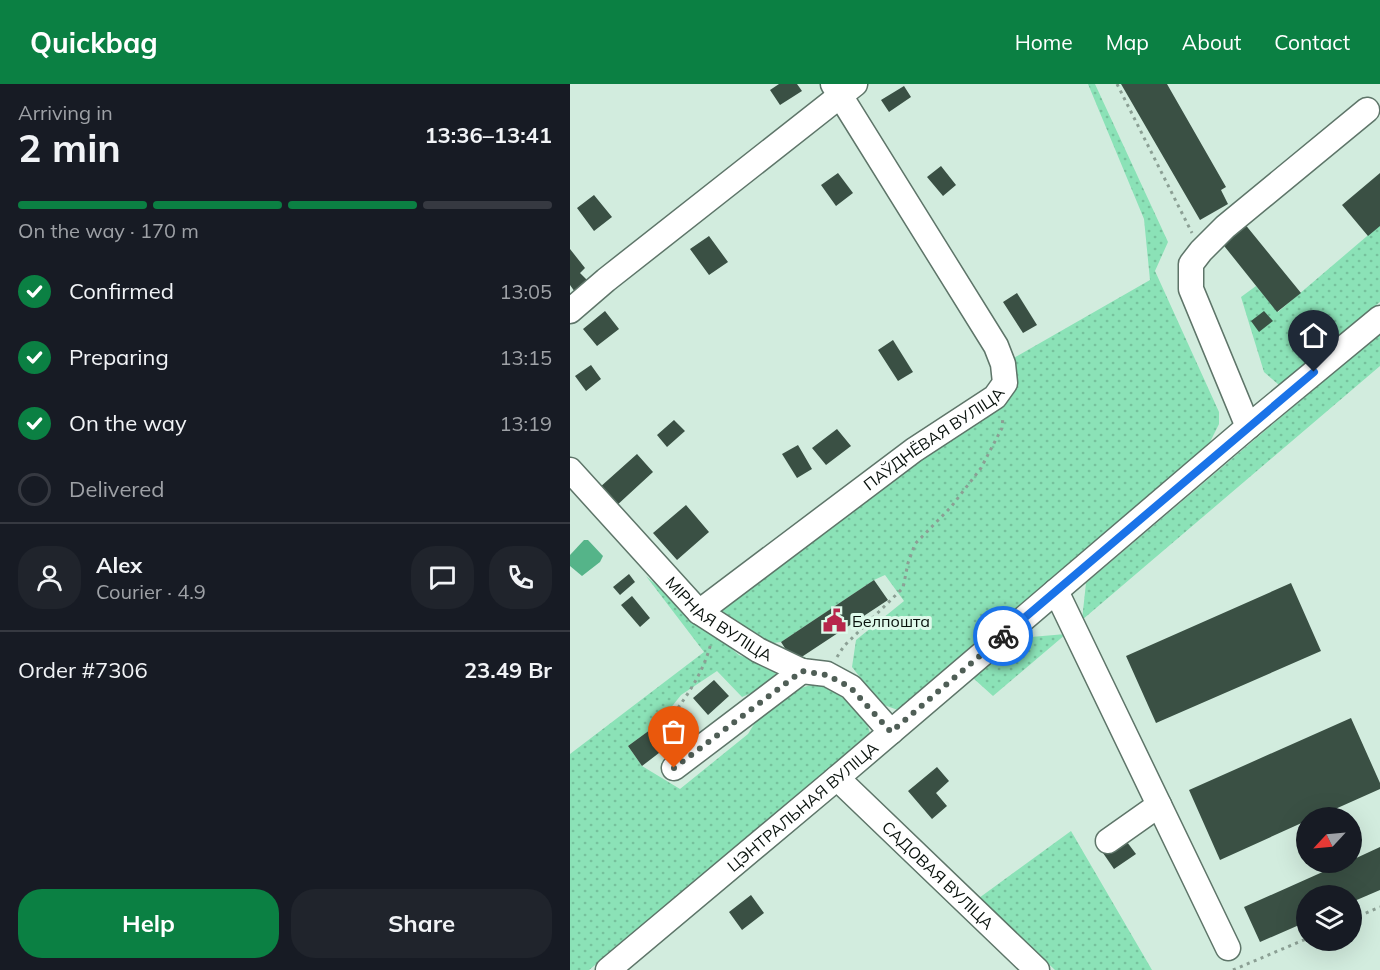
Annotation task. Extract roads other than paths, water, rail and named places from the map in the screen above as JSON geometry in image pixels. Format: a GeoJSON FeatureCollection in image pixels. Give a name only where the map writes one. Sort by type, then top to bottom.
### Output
{"type":"FeatureCollection","features":[{"type":"Feature","properties":{"kind":"street"},"geometry":{"type":"LineString","coordinates":[[570,311],[843,88]]}},
{"type":"Feature","properties":{"kind":"street","name":"ПАЎДНЁВАЯ ВУЛІЦА"},"geometry":{"type":"LineString","coordinates":[[708,618],[914,450],[995,397],[1005,383],[1003,364],[996,346],[843,88]]}},
{"type":"Feature","properties":{"kind":"street"},"geometry":{"type":"LineString","coordinates":[[1248,427],[1191,289],[1191,264],[1225,227],[1367,110]]}},
{"type":"Feature","properties":{"kind":"street","name":"ЦЭНТРАЛЬНАЯ ВУЛІЦА"},"geometry":{"type":"LineString","coordinates":[[608,970],[1248,427],[1380,318]]}},
{"type":"Feature","properties":{"kind":"street","name":"МІРНАЯ ВУЛІЦА"},"geometry":{"type":"LineString","coordinates":[[570,470],[708,618],[758,650],[802,671],[827,675],[850,687],[891,732]]}},
{"type":"Feature","properties":{"kind":"street"},"geometry":{"type":"LineString","coordinates":[[1056,591],[1231,959]]}},
{"type":"Feature","properties":{"kind":"street"},"geometry":{"type":"LineString","coordinates":[[674,768],[802,671]]}},
{"type":"Feature","properties":{"kind":"street","name":"САДОВАЯ ВУЛІЦА"},"geometry":{"type":"LineString","coordinates":[[837,778],[1037,970]]}},
{"type":"Feature","properties":{"kind":"street"},"geometry":{"type":"LineString","coordinates":[[1108,841],[1159,805]]}},
{"type":"Feature","properties":{"kind":"place","name":"Белпошта"},"geometry":{"type":"Point","coordinates":[834,621]}}]}
